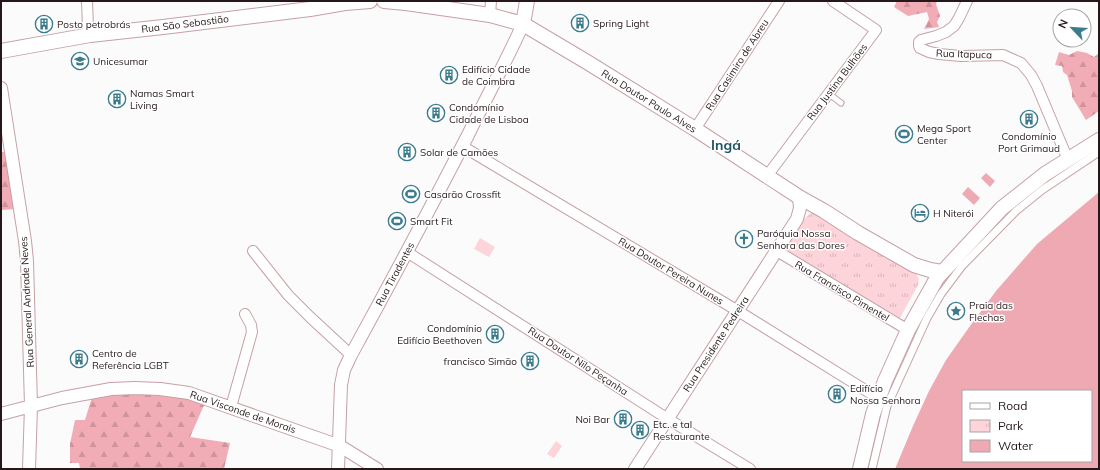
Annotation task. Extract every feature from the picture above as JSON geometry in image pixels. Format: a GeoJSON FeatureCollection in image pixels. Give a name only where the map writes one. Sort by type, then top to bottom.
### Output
{"type":"FeatureCollection","features":[{"type":"Feature","properties":{"kind":"main road","name":"Rua São Sebastião"},"geometry":{"type":"LineString","coordinates":[[1,51],[90,35],[370,1]]}},
{"type":"Feature","properties":{"kind":"main road"},"geometry":{"type":"LineString","coordinates":[[384,1],[490,15],[523,24],[527,1]]}},
{"type":"Feature","properties":{"kind":"main road","name":"Rua Doutor Paulo Alves"},"geometry":{"type":"LineString","coordinates":[[523,24],[695,129],[798,197],[822,210],[858,233],[914,265],[942,272]]}},
{"type":"Feature","properties":{"kind":"main road"},"geometry":{"type":"LineString","coordinates":[[860,469],[878,398],[908,330],[937,278],[1002,208],[1045,174],[1099,140]]}},
{"type":"Feature","properties":{"kind":"street"},"geometry":{"type":"LineString","coordinates":[[87,1],[90,35]]}},
{"type":"Feature","properties":{"kind":"street"},"geometry":{"type":"LineString","coordinates":[[490,15],[492,1]]}},
{"type":"Feature","properties":{"kind":"street","name":"Rua Casimiro de Abreu"},"geometry":{"type":"LineString","coordinates":[[695,129],[779,1]]}},
{"type":"Feature","properties":{"kind":"street","name":"Rua Justina Bulhões"},"geometry":{"type":"LineString","coordinates":[[767,176],[876,30],[833,1]]}},
{"type":"Feature","properties":{"kind":"street","name":"Rua Itapuca"},"geometry":{"type":"LineString","coordinates":[[968,1],[954,26],[946,32],[921,40],[919,42],[920,48],[939,54],[961,56],[1003,55],[1021,63],[1031,75],[1037,86],[1068,160]]}},
{"type":"Feature","properties":{"kind":"street","name":"Rua Tiradentes"},"geometry":{"type":"LineString","coordinates":[[338,469],[344,370],[351,354],[408,252],[523,24]]}},
{"type":"Feature","properties":{"kind":"street","name":"Rua General Andrade Neves"},"geometry":{"type":"LineString","coordinates":[[1,88],[27,262],[31,406],[30,469]]}},
{"type":"Feature","properties":{"kind":"street","name":"Rua Doutor Pereira Nunes"},"geometry":{"type":"LineString","coordinates":[[462,146],[738,311],[878,398]]}},
{"type":"Feature","properties":{"kind":"street"},"geometry":{"type":"LineString","coordinates":[[872,469],[886,406],[930,313],[941,294],[962,266],[1016,211],[1042,190],[1099,152]]}},
{"type":"Feature","properties":{"kind":"street","name":"Rua Presidente Pedreira"},"geometry":{"type":"LineString","coordinates":[[636,469],[797,219],[800,208],[798,197]]}},
{"type":"Feature","properties":{"kind":"street","name":"Rua Presidente Pedreira"},"geometry":{"type":"LineString","coordinates":[[797,219],[811,210],[822,210]]}},
{"type":"Feature","properties":{"kind":"street"},"geometry":{"type":"LineString","coordinates":[[253,251],[288,295],[351,354]]}},
{"type":"Feature","properties":{"kind":"street","name":"Rua Francisco Pimentel"},"geometry":{"type":"LineString","coordinates":[[776,251],[908,330]]}},
{"type":"Feature","properties":{"kind":"street","name":"Rua Doutor Nilo Peçanha"},"geometry":{"type":"LineString","coordinates":[[408,252],[668,419],[750,469]]}},
{"type":"Feature","properties":{"kind":"street"},"geometry":{"type":"LineString","coordinates":[[231,407],[252,332],[251,325],[245,314]]}},
{"type":"Feature","properties":{"kind":"street","name":"Rua Visconde de Morais"},"geometry":{"type":"LineString","coordinates":[[1,414],[62,398],[111,389],[160,389],[189,393],[340,446],[377,469]]}},
{"type":"Feature","properties":{"kind":"lane"},"geometry":{"type":"LineString","coordinates":[[828,94],[841,103]]}},
{"type":"Feature","properties":{"kind":"green space"},"geometry":{"type":"Polygon","coordinates":[[[897,1],[937,1],[936,4],[940,16],[937,22],[939,27],[924,29],[929,19],[927,12],[908,16],[894,7],[897,1]]]}},
{"type":"Feature","properties":{"kind":"green space"},"geometry":{"type":"Polygon","coordinates":[[[1077,51],[1087,53],[1094,57],[1099,53],[1099,111],[1086,120],[1072,97],[1072,91],[1067,75],[1063,72],[1062,66],[1055,65],[1059,52],[1069,55],[1077,51]]]}},
{"type":"Feature","properties":{"kind":"green space"},"geometry":{"type":"Polygon","coordinates":[[[1,152],[6,152],[16,209],[1,210],[1,152]]]}},
{"type":"Feature","properties":{"kind":"green space"},"geometry":{"type":"Polygon","coordinates":[[[811,213],[819,215],[916,273],[919,279],[918,285],[900,318],[785,250],[804,219],[811,213]]]}},
{"type":"Feature","properties":{"kind":"green space"},"geometry":{"type":"Polygon","coordinates":[[[480,238],[495,247],[489,257],[474,249],[480,238]]]}},
{"type":"Feature","properties":{"kind":"green space"},"geometry":{"type":"Polygon","coordinates":[[[131,386],[205,403],[190,437],[230,443],[224,469],[80,469],[79,463],[70,463],[70,444],[75,420],[85,420],[92,397],[131,386]]]}},
{"type":"Feature","properties":{"kind":"green space"},"geometry":{"type":"Polygon","coordinates":[[[556,441],[562,446],[554,458],[547,454],[556,441]]]}},
{"type":"Feature","properties":{"kind":"water"},"geometry":{"type":"Polygon","coordinates":[[[986,173],[995,181],[990,187],[981,178],[986,173]]]}},
{"type":"Feature","properties":{"kind":"water"},"geometry":{"type":"Polygon","coordinates":[[[968,187],[980,198],[974,205],[962,194],[968,187]]]}},
{"type":"Feature","properties":{"kind":"water"},"geometry":{"type":"Polygon","coordinates":[[[1099,192],[1099,469],[895,469],[929,391],[946,360],[996,291],[1037,244],[1099,192]]]}},
{"type":"Feature","properties":{"kind":"place","name":"Spring Light"},"geometry":{"type":"Point","coordinates":[580,23]}},
{"type":"Feature","properties":{"kind":"place","name":"Posto petrobrás"},"geometry":{"type":"Point","coordinates":[44,24]}},
{"type":"Feature","properties":{"kind":"place","name":"Unicesumar"},"geometry":{"type":"Point","coordinates":[80,61]}},
{"type":"Feature","properties":{"kind":"place","name":"Edifício Cidade de Coimbra"},"geometry":{"type":"Point","coordinates":[449,75]}},
{"type":"Feature","properties":{"kind":"place","name":"Namas Smart Living"},"geometry":{"type":"Point","coordinates":[117,99]}},
{"type":"Feature","properties":{"kind":"place","name":"Condomínio Cidade de Lisboa"},"geometry":{"type":"Point","coordinates":[436,113]}},
{"type":"Feature","properties":{"kind":"place","name":"Condomínio Port Grimaud"},"geometry":{"type":"Point","coordinates":[1029,119]}},
{"type":"Feature","properties":{"kind":"place","name":"Mega Sport Center"},"geometry":{"type":"Point","coordinates":[904,134]}},
{"type":"Feature","properties":{"kind":"place","name":"Solar de Camões"},"geometry":{"type":"Point","coordinates":[407,152]}},
{"type":"Feature","properties":{"kind":"place","name":"Casarão Crossfit"},"geometry":{"type":"Point","coordinates":[411,194]}},
{"type":"Feature","properties":{"kind":"place","name":"H Niterói"},"geometry":{"type":"Point","coordinates":[920,213]}},
{"type":"Feature","properties":{"kind":"place","name":"Smart Fit"},"geometry":{"type":"Point","coordinates":[397,221]}},
{"type":"Feature","properties":{"kind":"place","name":"Paróquia Nossa Senhora das Dores"},"geometry":{"type":"Point","coordinates":[744,239]}},
{"type":"Feature","properties":{"kind":"place","name":"Praia das Flechas"},"geometry":{"type":"Point","coordinates":[956,311]}},
{"type":"Feature","properties":{"kind":"place","name":"Condomínio Edifício Beethoven"},"geometry":{"type":"Point","coordinates":[495,334]}},
{"type":"Feature","properties":{"kind":"place","name":"Centro de Referência LGBT"},"geometry":{"type":"Point","coordinates":[79,359]}},
{"type":"Feature","properties":{"kind":"place","name":"francisco Simão"},"geometry":{"type":"Point","coordinates":[530,361]}},
{"type":"Feature","properties":{"kind":"place","name":"Edifício Nossa Senhora"},"geometry":{"type":"Point","coordinates":[837,394]}},
{"type":"Feature","properties":{"kind":"place","name":"Noi Bar"},"geometry":{"type":"Point","coordinates":[623,419]}},
{"type":"Feature","properties":{"kind":"place","name":"Etc. e tal Restaurante"},"geometry":{"type":"Point","coordinates":[640,430]}},
{"type":"Feature","properties":{"kind":"district","name":"Ingá"},"geometry":{"type":"Point","coordinates":[726,145]}}]}
